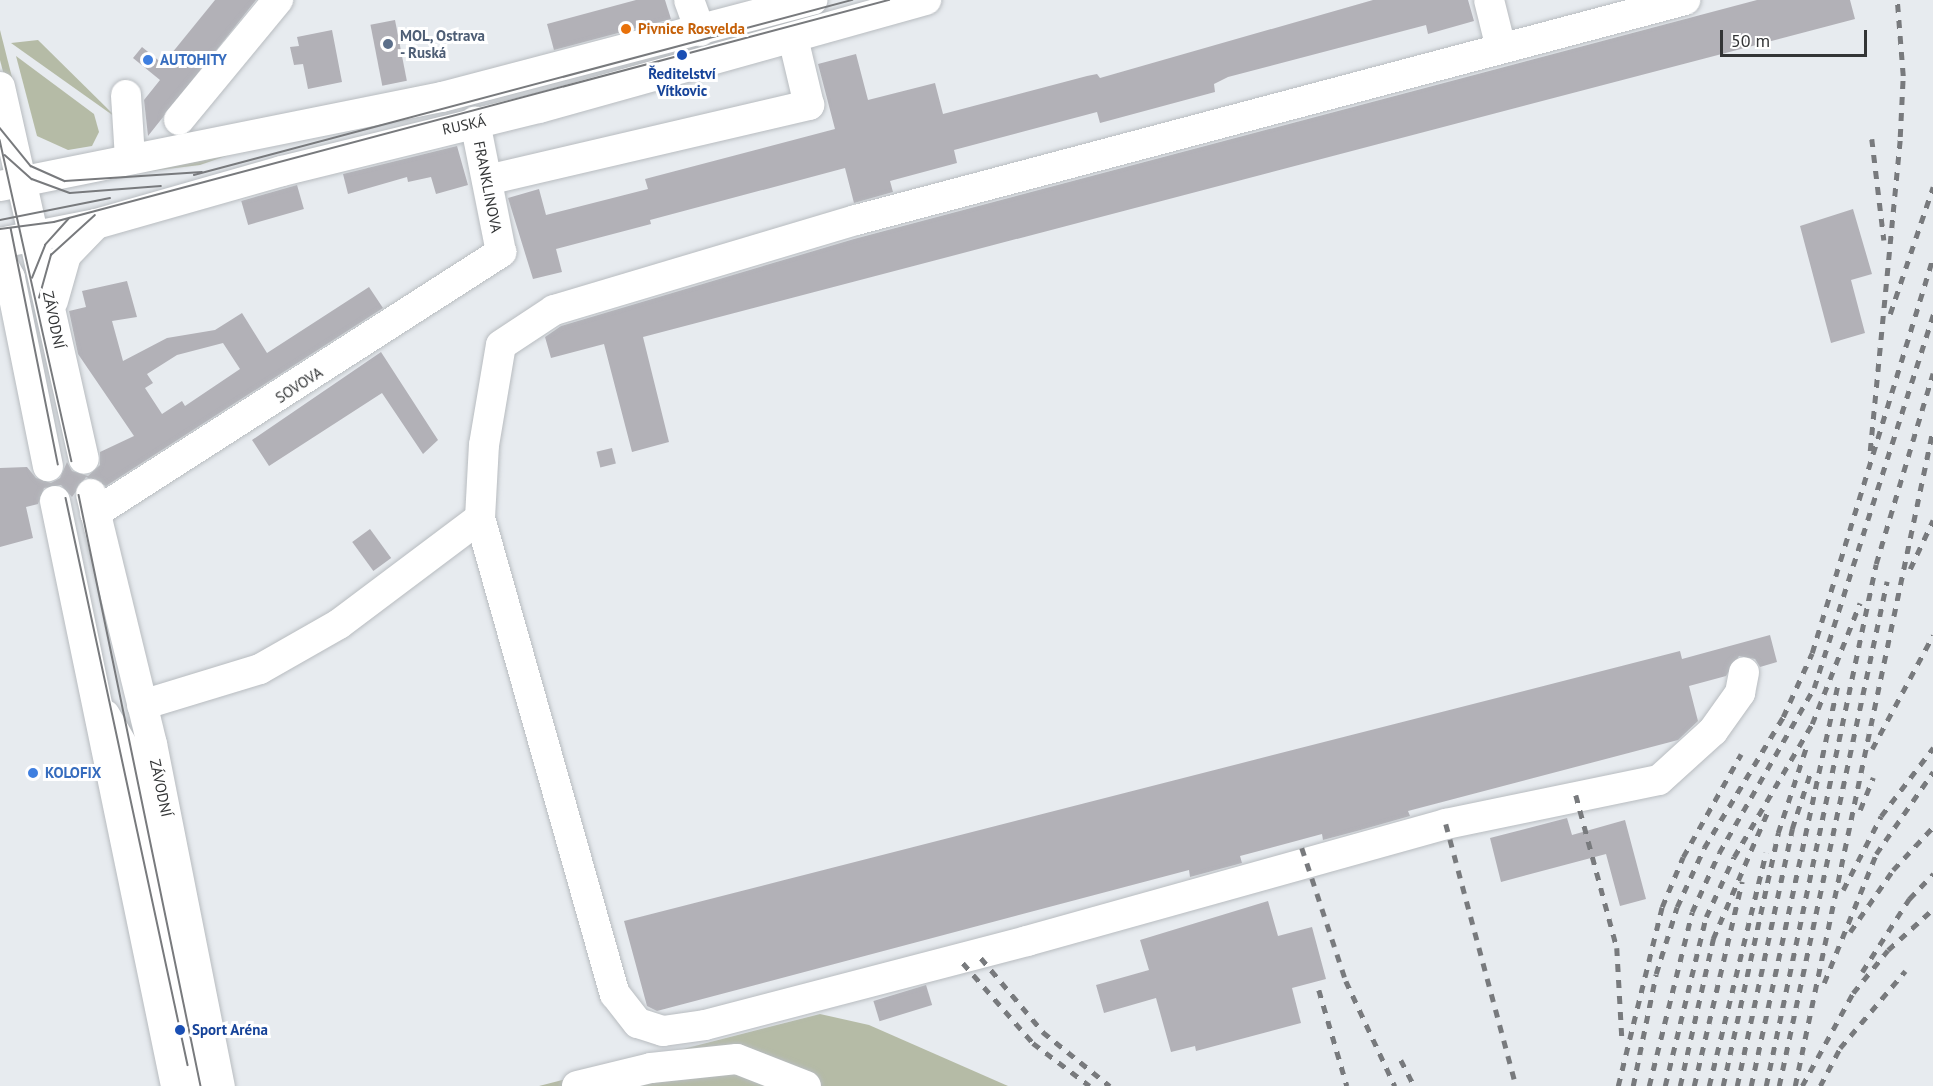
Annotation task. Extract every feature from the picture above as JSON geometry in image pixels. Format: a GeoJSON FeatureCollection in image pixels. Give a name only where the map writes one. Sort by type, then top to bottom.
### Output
{"type":"FeatureCollection","features":[{"type":"Feature","properties":{"kind":"street"},"geometry":{"type":"LineString","coordinates":[[179,120],[278,0]]}},
{"type":"Feature","properties":{"kind":"street"},"geometry":{"type":"LineString","coordinates":[[689,0],[700,31]]}},
{"type":"Feature","properties":{"kind":"street"},"geometry":{"type":"LineString","coordinates":[[12,184],[442,97],[813,0]]}},
{"type":"Feature","properties":{"kind":"street","name":"RUSKÁ"},"geometry":{"type":"LineString","coordinates":[[16,244],[793,38],[926,0]]}},
{"type":"Feature","properties":{"kind":"street"},"geometry":{"type":"LineString","coordinates":[[1490,0],[1502,48]]}},
{"type":"Feature","properties":{"kind":"street"},"geometry":{"type":"LineString","coordinates":[[1685,0],[856,220],[554,310],[501,345],[484,445],[480,518],[615,994],[627,1013],[650,1030],[705,1025],[1446,824],[1659,780],[1713,732],[1740,693],[1744,672]]}},
{"type":"Feature","properties":{"kind":"street"},"geometry":{"type":"LineString","coordinates":[[487,180],[809,105],[793,38]]}},
{"type":"Feature","properties":{"kind":"street","name":"ZÁVODNÍ"},"geometry":{"type":"LineString","coordinates":[[0,87],[9,122],[16,244],[48,466]]}},
{"type":"Feature","properties":{"kind":"street"},"geometry":{"type":"LineString","coordinates":[[126,95],[130,159]]}},
{"type":"Feature","properties":{"kind":"street"},"geometry":{"type":"LineString","coordinates":[[9,122],[38,156],[66,168],[90,167]]}},
{"type":"Feature","properties":{"kind":"street","name":"FRANKLINOVA"},"geometry":{"type":"LineString","coordinates":[[475,122],[501,252]]}},
{"type":"Feature","properties":{"kind":"street"},"geometry":{"type":"LineString","coordinates":[[16,244],[43,194],[90,167]]}},
{"type":"Feature","properties":{"kind":"street"},"geometry":{"type":"LineString","coordinates":[[54,316],[62,265],[75,242],[96,224]]}},
{"type":"Feature","properties":{"kind":"street","name":"ZÁVODNÍ"},"geometry":{"type":"LineString","coordinates":[[16,244],[54,316],[84,459]]}},
{"type":"Feature","properties":{"kind":"street","name":"SOVOVA"},"geometry":{"type":"LineString","coordinates":[[93,503],[501,252]]}},
{"type":"Feature","properties":{"kind":"street"},"geometry":{"type":"LineString","coordinates":[[55,501],[93,695],[177,1086]]}},
{"type":"Feature","properties":{"kind":"street","name":"ZÁVODNÍ"},"geometry":{"type":"LineString","coordinates":[[93,503],[139,696],[220,1086]]}},
{"type":"Feature","properties":{"kind":"street"},"geometry":{"type":"LineString","coordinates":[[127,753],[139,696],[260,669],[339,624],[480,518]]}},
{"type":"Feature","properties":{"kind":"street"},"geometry":{"type":"LineString","coordinates":[[93,695],[127,753],[196,1086]]}},
{"type":"Feature","properties":{"kind":"street"},"geometry":{"type":"LineString","coordinates":[[577,1086],[651,1068],[737,1059],[806,1086]]}},
{"type":"Feature","properties":{"kind":"green space"},"geometry":{"type":"Polygon","coordinates":[[[0,30],[21,113],[19,133],[0,60],[0,30]]]}},
{"type":"Feature","properties":{"kind":"green space"},"geometry":{"type":"Polygon","coordinates":[[[38,40],[118,119],[11,43],[38,40]]]}},
{"type":"Feature","properties":{"kind":"green space"},"geometry":{"type":"Polygon","coordinates":[[[16,56],[94,114],[99,132],[92,146],[68,150],[37,136],[16,56]]]}},
{"type":"Feature","properties":{"kind":"green space"},"geometry":{"type":"Polygon","coordinates":[[[229,155],[200,165],[143,172],[229,155]]]}},
{"type":"Feature","properties":{"kind":"green space"},"geometry":{"type":"Polygon","coordinates":[[[820,1014],[869,1025],[1008,1086],[539,1086],[820,1014]]]}},
{"type":"Feature","properties":{"kind":"building"},"geometry":{"type":"Polygon","coordinates":[[[215,0],[256,0],[148,136],[144,100],[160,80],[133,58],[142,47],[163,64],[215,0]]]}},
{"type":"Feature","properties":{"kind":"building"},"geometry":{"type":"Polygon","coordinates":[[[636,0],[665,0],[671,19],[554,50],[547,24],[636,0]]]}},
{"type":"Feature","properties":{"kind":"building"},"geometry":{"type":"Polygon","coordinates":[[[1373,0],[1468,0],[1474,21],[1428,34],[1426,25],[1228,77],[1214,84],[1215,92],[1100,123],[1097,112],[954,150],[957,163],[890,181],[893,192],[854,203],[845,168],[650,220],[651,224],[556,249],[562,272],[533,279],[508,198],[539,189],[546,215],[648,189],[645,179],[835,129],[818,64],[856,54],[868,100],[935,83],[943,114],[1087,76],[1097,74],[1100,78],[1373,0]]]}},
{"type":"Feature","properties":{"kind":"building"},"geometry":{"type":"Polygon","coordinates":[[[1757,0],[1850,0],[1855,19],[643,337],[669,442],[632,452],[604,344],[551,358],[545,337],[561,326],[854,239],[1757,0]]]}},
{"type":"Feature","properties":{"kind":"building"},"geometry":{"type":"Polygon","coordinates":[[[395,20],[407,81],[382,86],[370,25],[395,20]]]}},
{"type":"Feature","properties":{"kind":"building"},"geometry":{"type":"Polygon","coordinates":[[[332,30],[342,82],[308,89],[303,64],[294,65],[290,47],[299,46],[297,37],[332,30]]]}},
{"type":"Feature","properties":{"kind":"building"},"geometry":{"type":"Polygon","coordinates":[[[457,146],[468,185],[436,194],[431,177],[408,182],[407,177],[348,194],[343,174],[457,146]]]}},
{"type":"Feature","properties":{"kind":"building"},"geometry":{"type":"Polygon","coordinates":[[[297,185],[304,209],[248,225],[241,201],[297,185]]]}},
{"type":"Feature","properties":{"kind":"building"},"geometry":{"type":"Polygon","coordinates":[[[1853,209],[1872,274],[1851,280],[1865,333],[1831,343],[1800,226],[1853,209]]]}},
{"type":"Feature","properties":{"kind":"building"},"geometry":{"type":"Polygon","coordinates":[[[127,281],[137,317],[112,321],[123,361],[167,338],[215,330],[242,313],[267,353],[369,287],[383,308],[106,486],[86,477],[72,497],[61,485],[44,488],[38,504],[26,507],[33,538],[0,547],[0,468],[27,467],[36,478],[51,483],[60,478],[67,462],[72,471],[88,476],[100,465],[100,452],[134,436],[78,354],[69,311],[86,307],[82,291],[127,281]],[[223,343],[177,355],[147,374],[153,383],[145,388],[162,414],[182,401],[185,406],[240,369],[223,343]]]}},
{"type":"Feature","properties":{"kind":"building"},"geometry":{"type":"Polygon","coordinates":[[[381,352],[438,440],[423,454],[382,393],[269,466],[252,440],[381,352]]]}},
{"type":"Feature","properties":{"kind":"building"},"geometry":{"type":"Polygon","coordinates":[[[612,448],[616,464],[600,467],[596,452],[612,448]]]}},
{"type":"Feature","properties":{"kind":"building"},"geometry":{"type":"Polygon","coordinates":[[[370,529],[391,558],[373,571],[352,542],[370,529]]]}},
{"type":"Feature","properties":{"kind":"building"},"geometry":{"type":"Polygon","coordinates":[[[1770,635],[1777,662],[1760,667],[1755,659],[1739,656],[1726,676],[1689,686],[1698,721],[1678,740],[1408,811],[1410,816],[1357,831],[1323,840],[1322,834],[1240,856],[1242,863],[1190,877],[1189,870],[657,1011],[647,1006],[624,921],[1680,651],[1682,659],[1770,635]]]}},
{"type":"Feature","properties":{"kind":"building"},"geometry":{"type":"Polygon","coordinates":[[[1567,818],[1572,835],[1625,820],[1646,899],[1620,906],[1606,854],[1501,882],[1490,838],[1567,818]]]}},
{"type":"Feature","properties":{"kind":"building"},"geometry":{"type":"Polygon","coordinates":[[[1268,901],[1278,936],[1312,927],[1326,979],[1292,988],[1301,1023],[1196,1051],[1195,1046],[1171,1052],[1156,998],[1104,1013],[1096,985],[1149,970],[1140,940],[1268,901]]]}},
{"type":"Feature","properties":{"kind":"building"},"geometry":{"type":"Polygon","coordinates":[[[926,985],[932,1005],[880,1021],[873,1001],[926,985]]]}},
{"type":"Feature","properties":{"kind":"tram line"},"geometry":{"type":"LineString","coordinates":[[194,175],[852,0]]}},
{"type":"Feature","properties":{"kind":"tram line"},"geometry":{"type":"LineString","coordinates":[[0,229],[54,222],[889,0]]}},
{"type":"Feature","properties":{"kind":"tram line"},"geometry":{"type":"LineString","coordinates":[[0,128],[31,166],[65,181],[202,172]]}},
{"type":"Feature","properties":{"kind":"tram line"},"geometry":{"type":"LineString","coordinates":[[0,140],[72,461]]}},
{"type":"Feature","properties":{"kind":"tram line"},"geometry":{"type":"LineString","coordinates":[[5,155],[32,179],[70,193],[161,186]]}},
{"type":"Feature","properties":{"kind":"tram line"},"geometry":{"type":"LineString","coordinates":[[0,220],[110,198]]}},
{"type":"Feature","properties":{"kind":"tram line"},"geometry":{"type":"LineString","coordinates":[[39,298],[51,255],[95,215]]}},
{"type":"Feature","properties":{"kind":"tram line"},"geometry":{"type":"LineString","coordinates":[[32,278],[45,245],[69,218]]}},
{"type":"Feature","properties":{"kind":"tram line"},"geometry":{"type":"LineString","coordinates":[[11,228],[58,464]]}},
{"type":"Feature","properties":{"kind":"tram line"},"geometry":{"type":"LineString","coordinates":[[79,495],[201,1086]]}},
{"type":"Feature","properties":{"kind":"tram line"},"geometry":{"type":"LineString","coordinates":[[66,498],[188,1065]]}},
{"type":"Feature","properties":{"kind":"railway"},"geometry":{"type":"LineString","coordinates":[[1870,451],[1900,137],[1903,76],[1897,0]]}},
{"type":"Feature","properties":{"kind":"railway"},"geometry":{"type":"LineString","coordinates":[[1872,139],[1884,240]]}},
{"type":"Feature","properties":{"kind":"railway"},"geometry":{"type":"LineString","coordinates":[[1890,314],[1933,187]]}},
{"type":"Feature","properties":{"kind":"railway"},"geometry":{"type":"LineString","coordinates":[[1633,1086],[1656,974],[1677,907],[1704,848],[1783,717],[1812,653],[1933,257]]}},
{"type":"Feature","properties":{"kind":"railway"},"geometry":{"type":"LineString","coordinates":[[1649,1086],[1692,912],[1719,853],[1814,688],[1933,314]]}},
{"type":"Feature","properties":{"kind":"railway"},"geometry":{"type":"LineString","coordinates":[[1766,1086],[1876,564],[1933,373]]}},
{"type":"Feature","properties":{"kind":"railway"},"geometry":{"type":"LineString","coordinates":[[1795,1086],[1933,429]]}},
{"type":"Feature","properties":{"kind":"railway"},"geometry":{"type":"LineString","coordinates":[[1910,569],[1933,520]]}},
{"type":"Feature","properties":{"kind":"railway"},"geometry":{"type":"LineString","coordinates":[[1779,1086],[1887,581]]}},
{"type":"Feature","properties":{"kind":"railway"},"geometry":{"type":"LineString","coordinates":[[1665,1086],[1706,917],[1734,857],[1812,724],[1860,603]]}},
{"type":"Feature","properties":{"kind":"railway"},"geometry":{"type":"LineString","coordinates":[[1872,749],[1933,635]]}},
{"type":"Feature","properties":{"kind":"railway"},"geometry":{"type":"LineString","coordinates":[[1751,1086],[1838,684]]}},
{"type":"Feature","properties":{"kind":"railway"},"geometry":{"type":"LineString","coordinates":[[1723,1086],[1778,833],[1806,748]]}},
{"type":"Feature","properties":{"kind":"railway"},"geometry":{"type":"LineString","coordinates":[[1843,890],[1881,816],[1933,748]]}},
{"type":"Feature","properties":{"kind":"railway"},"geometry":{"type":"LineString","coordinates":[[1618,1086],[1662,907],[1683,857],[1741,754]]}},
{"type":"Feature","properties":{"kind":"railway"},"geometry":{"type":"LineString","coordinates":[[1737,1086],[1792,829],[1811,771]]}},
{"type":"Feature","properties":{"kind":"railway"},"geometry":{"type":"LineString","coordinates":[[1824,983],[1876,854],[1933,772]]}},
{"type":"Feature","properties":{"kind":"railway"},"geometry":{"type":"LineString","coordinates":[[1860,810],[1873,778]]}},
{"type":"Feature","properties":{"kind":"railway"},"geometry":{"type":"LineString","coordinates":[[1576,795],[1617,948],[1622,1037]]}},
{"type":"Feature","properties":{"kind":"railway"},"geometry":{"type":"LineString","coordinates":[[1680,1086],[1713,939],[1767,813]]}},
{"type":"Feature","properties":{"kind":"railway"},"geometry":{"type":"LineString","coordinates":[[1446,824],[1516,1086]]}},
{"type":"Feature","properties":{"kind":"railway"},"geometry":{"type":"LineString","coordinates":[[1850,932],[1893,870],[1933,827]]}},
{"type":"Feature","properties":{"kind":"railway"},"geometry":{"type":"LineString","coordinates":[[1302,848],[1346,981],[1395,1086]]}},
{"type":"Feature","properties":{"kind":"railway"},"geometry":{"type":"LineString","coordinates":[[1709,1086],[1766,853]]}},
{"type":"Feature","properties":{"kind":"railway"},"geometry":{"type":"LineString","coordinates":[[1862,972],[1909,899],[1933,874]]}},
{"type":"Feature","properties":{"kind":"railway"},"geometry":{"type":"LineString","coordinates":[[1694,1086],[1742,882]]}},
{"type":"Feature","properties":{"kind":"railway"},"geometry":{"type":"LineString","coordinates":[[1802,1086],[1853,993],[1888,950],[1933,909]]}},
{"type":"Feature","properties":{"kind":"railway"},"geometry":{"type":"LineString","coordinates":[[981,958],[1043,1032],[1110,1086]]}},
{"type":"Feature","properties":{"kind":"railway"},"geometry":{"type":"LineString","coordinates":[[963,963],[1033,1043],[1090,1086]]}},
{"type":"Feature","properties":{"kind":"railway"},"geometry":{"type":"LineString","coordinates":[[1820,1086],[1840,1048],[1905,971]]}},
{"type":"Feature","properties":{"kind":"railway"},"geometry":{"type":"LineString","coordinates":[[1319,990],[1347,1086]]}},
{"type":"Feature","properties":{"kind":"railway"},"geometry":{"type":"LineString","coordinates":[[1401,1060],[1414,1086]]}},
{"type":"Feature","properties":{"kind":"place","name":"Pivnice Rosvelda"},"geometry":{"type":"Point","coordinates":[626,29]}},
{"type":"Feature","properties":{"kind":"place","name":"MOL, Ostrava - Ruská"},"geometry":{"type":"Point","coordinates":[388,44]}},
{"type":"Feature","properties":{"kind":"place","name":"Ředitelství Vítkovic"},"geometry":{"type":"Point","coordinates":[682,55]}},
{"type":"Feature","properties":{"kind":"place","name":"AUTOHITY"},"geometry":{"type":"Point","coordinates":[148,60]}},
{"type":"Feature","properties":{"kind":"place","name":"KOLOFIX"},"geometry":{"type":"Point","coordinates":[33,773]}},
{"type":"Feature","properties":{"kind":"place","name":"Sport Aréna"},"geometry":{"type":"Point","coordinates":[180,1030]}}]}
